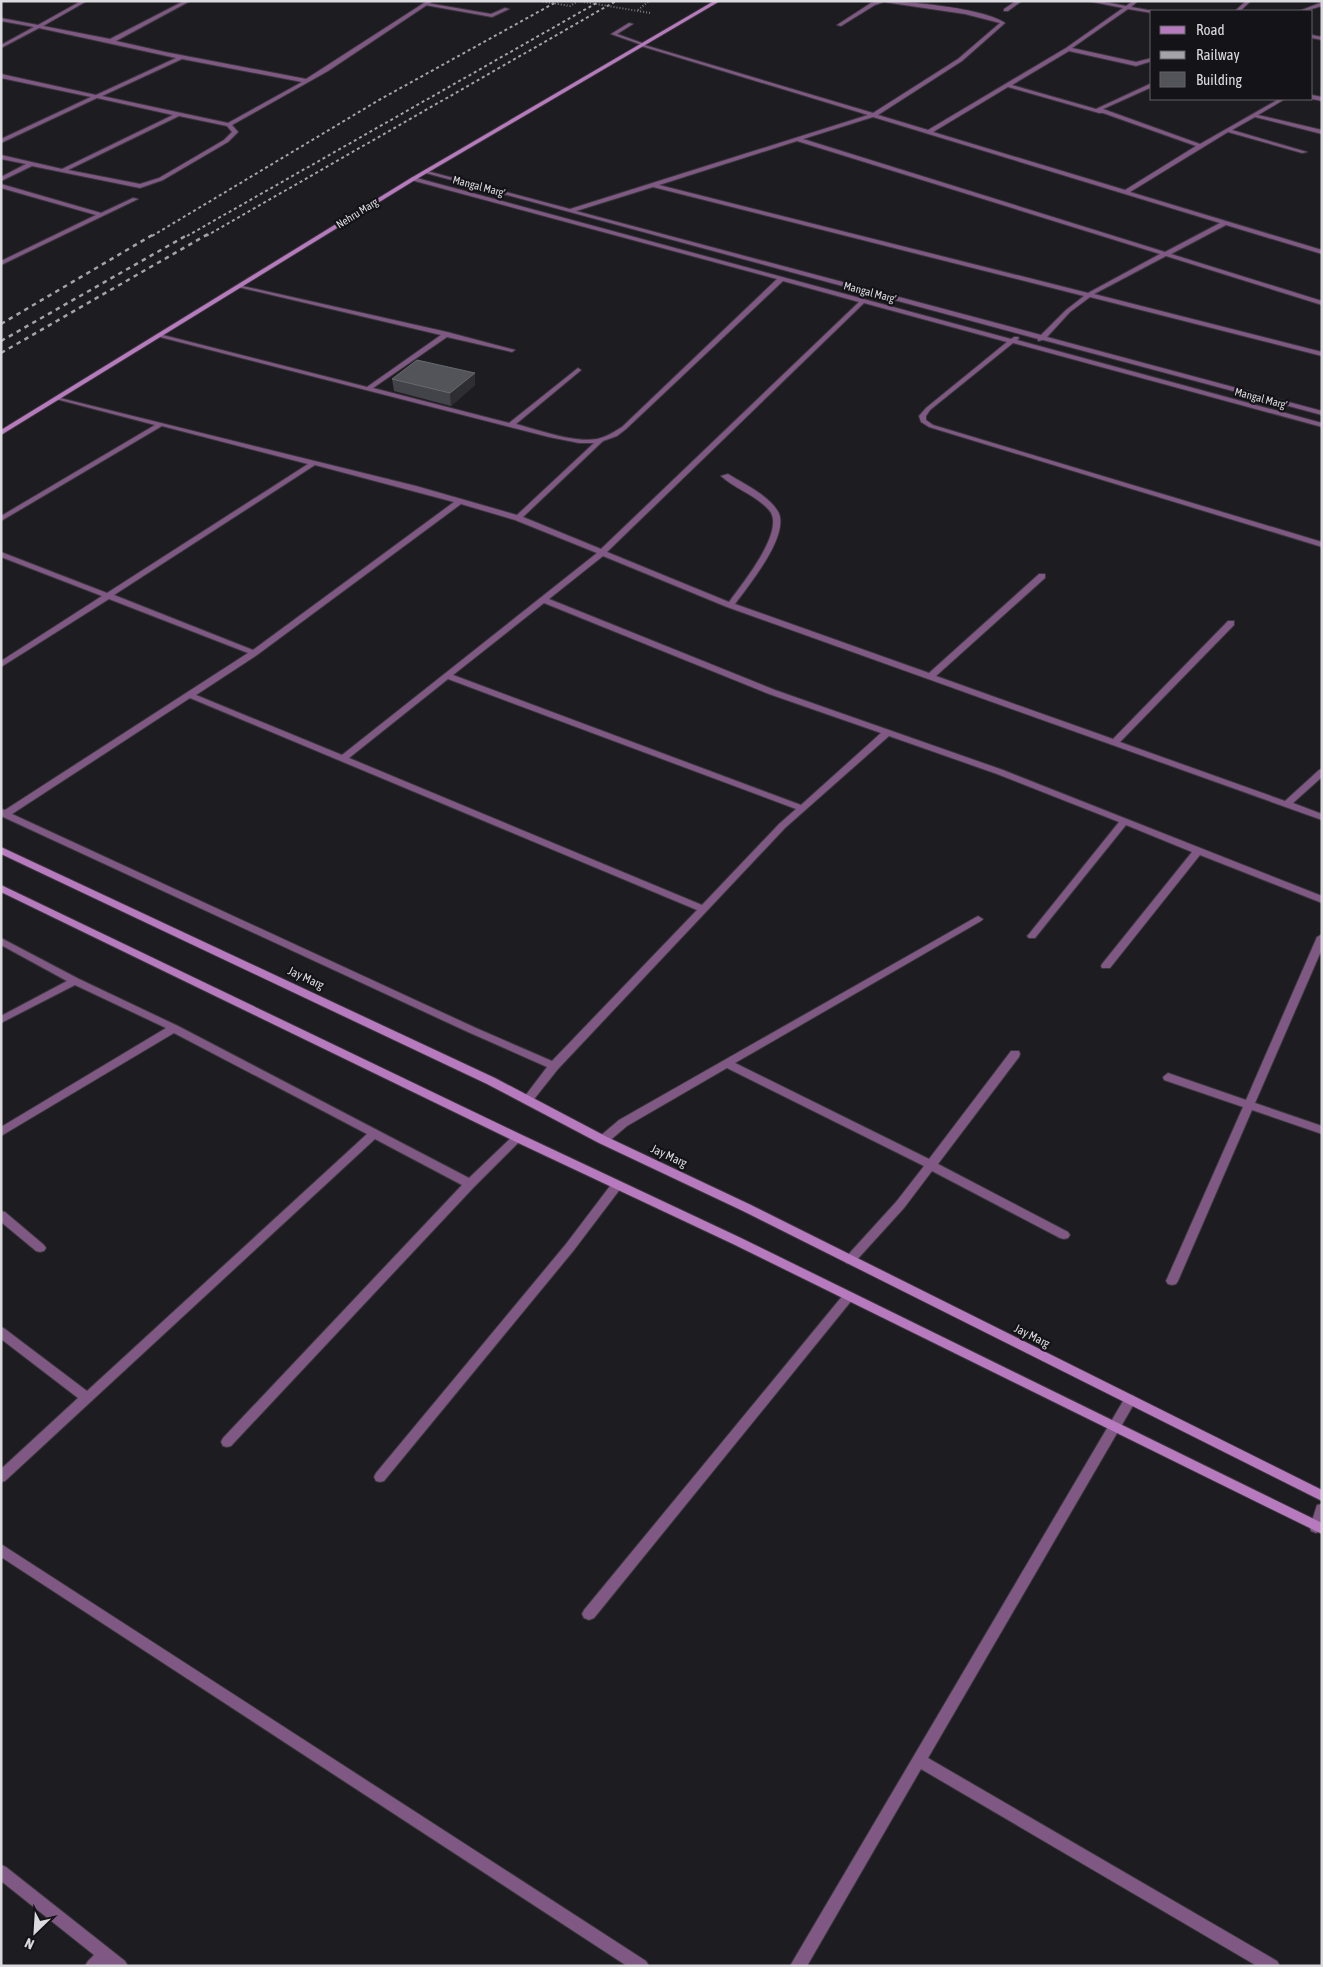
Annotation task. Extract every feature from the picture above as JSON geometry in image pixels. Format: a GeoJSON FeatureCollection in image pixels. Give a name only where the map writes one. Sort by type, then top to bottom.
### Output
{"type":"FeatureCollection","features":[{"type":"Feature","properties":{"kind":"main road","name":"Nehru Marg"},"geometry":{"type":"LineString","coordinates":[[1,433],[413,179],[718,1]]}},
{"type":"Feature","properties":{"kind":"main road","name":"Jay Marg"},"geometry":{"type":"LineString","coordinates":[[1,850],[491,1081],[603,1140],[747,1208],[1322,1496]]}},
{"type":"Feature","properties":{"kind":"main road"},"geometry":{"type":"LineString","coordinates":[[1,888],[466,1111],[518,1138],[737,1241],[1319,1528]]}},
{"type":"Feature","properties":{"kind":"street"},"geometry":{"type":"LineString","coordinates":[[1,46],[85,1]]}},
{"type":"Feature","properties":{"kind":"street"},"geometry":{"type":"LineString","coordinates":[[111,41],[188,1]]}},
{"type":"Feature","properties":{"kind":"street"},"geometry":{"type":"LineString","coordinates":[[569,211],[874,115],[960,60],[1004,23],[999,19],[884,1],[873,4],[839,25]]}},
{"type":"Feature","properties":{"kind":"street"},"geometry":{"type":"LineString","coordinates":[[1006,10],[1020,1]]}},
{"type":"Feature","properties":{"kind":"street"},"geometry":{"type":"LineString","coordinates":[[1090,1],[1150,12]]}},
{"type":"Feature","properties":{"kind":"street"},"geometry":{"type":"LineString","coordinates":[[929,132],[1068,49],[1136,1]]}},
{"type":"Feature","properties":{"kind":"street"},"geometry":{"type":"LineString","coordinates":[[1238,10],[1249,1]]}},
{"type":"Feature","properties":{"kind":"street"},"geometry":{"type":"LineString","coordinates":[[229,125],[306,81],[429,2],[492,16],[507,9]]}},
{"type":"Feature","properties":{"kind":"street"},"geometry":{"type":"LineString","coordinates":[[1304,10],[1322,4]]}},
{"type":"Feature","properties":{"kind":"street"},"geometry":{"type":"LineString","coordinates":[[1,19],[306,81]]}},
{"type":"Feature","properties":{"kind":"street"},"geometry":{"type":"LineString","coordinates":[[632,24],[613,34],[635,40],[643,45],[1322,252]]}},
{"type":"Feature","properties":{"kind":"street"},"geometry":{"type":"LineString","coordinates":[[1068,49],[1136,64],[1150,60]]}},
{"type":"Feature","properties":{"kind":"street"},"geometry":{"type":"LineString","coordinates":[[1,141],[182,57]]}},
{"type":"Feature","properties":{"kind":"street"},"geometry":{"type":"LineString","coordinates":[[1,76],[229,125],[234,132],[226,141],[151,184],[140,186],[1,157]]}},
{"type":"Feature","properties":{"kind":"street"},"geometry":{"type":"LineString","coordinates":[[1007,85],[1101,112],[1200,146]]}},
{"type":"Feature","properties":{"kind":"street"},"geometry":{"type":"LineString","coordinates":[[1101,112],[1098,109],[1101,106],[1150,86]]}},
{"type":"Feature","properties":{"kind":"street"},"geometry":{"type":"LineString","coordinates":[[1126,192],[1226,130],[1280,100]]}},
{"type":"Feature","properties":{"kind":"street"},"geometry":{"type":"LineString","coordinates":[[62,171],[179,114]]}},
{"type":"Feature","properties":{"kind":"street"},"geometry":{"type":"LineString","coordinates":[[1253,115],[1322,132]]}},
{"type":"Feature","properties":{"kind":"street"},"geometry":{"type":"LineString","coordinates":[[1226,130],[1304,152]]}},
{"type":"Feature","properties":{"kind":"street"},"geometry":{"type":"LineString","coordinates":[[796,139],[1164,255],[1322,302]]}},
{"type":"Feature","properties":{"kind":"street"},"geometry":{"type":"LineString","coordinates":[[1,180],[31,164]]}},
{"type":"Feature","properties":{"kind":"street"},"geometry":{"type":"LineString","coordinates":[[425,172],[1322,413]]}},
{"type":"Feature","properties":{"kind":"street","name":"Mangal Marg'"},"geometry":{"type":"LineString","coordinates":[[413,179],[1014,340],[1322,425]]}},
{"type":"Feature","properties":{"kind":"street"},"geometry":{"type":"LineString","coordinates":[[653,185],[1322,354]]}},
{"type":"Feature","properties":{"kind":"street"},"geometry":{"type":"LineString","coordinates":[[1,186],[101,215]]}},
{"type":"Feature","properties":{"kind":"street"},"geometry":{"type":"LineString","coordinates":[[1,263],[135,199]]}},
{"type":"Feature","properties":{"kind":"street"},"geometry":{"type":"LineString","coordinates":[[1035,346],[1068,311],[1090,294],[1226,222]]}},
{"type":"Feature","properties":{"kind":"street"},"geometry":{"type":"LineString","coordinates":[[1,255],[11,258]]}},
{"type":"Feature","properties":{"kind":"street"},"geometry":{"type":"LineString","coordinates":[[518,518],[600,442],[614,436],[624,428],[782,278]]}},
{"type":"Feature","properties":{"kind":"street"},"geometry":{"type":"LineString","coordinates":[[240,286],[512,350]]}},
{"type":"Feature","properties":{"kind":"street"},"geometry":{"type":"LineString","coordinates":[[343,759],[600,554],[864,300]]}},
{"type":"Feature","properties":{"kind":"street"},"geometry":{"type":"LineString","coordinates":[[1022,332],[928,409],[922,416],[923,421],[931,426],[1322,546]]}},
{"type":"Feature","properties":{"kind":"street"},"geometry":{"type":"LineString","coordinates":[[368,389],[447,334]]}},
{"type":"Feature","properties":{"kind":"street"},"geometry":{"type":"LineString","coordinates":[[160,336],[580,442],[600,442]]}},
{"type":"Feature","properties":{"kind":"street"},"geometry":{"type":"LineString","coordinates":[[511,425],[578,370]]}},
{"type":"Feature","properties":{"kind":"street"},"geometry":{"type":"LineString","coordinates":[[58,398],[314,463],[518,518],[600,554],[730,605],[1322,817]]}},
{"type":"Feature","properties":{"kind":"street"},"geometry":{"type":"LineString","coordinates":[[1,519],[159,425]]}},
{"type":"Feature","properties":{"kind":"street"},"geometry":{"type":"LineString","coordinates":[[1,665],[314,463]]}},
{"type":"Feature","properties":{"kind":"street"},"geometry":{"type":"LineString","coordinates":[[725,476],[766,504],[775,512],[778,519],[776,533],[770,546],[730,605]]}},
{"type":"Feature","properties":{"kind":"street"},"geometry":{"type":"LineString","coordinates":[[4,813],[254,653],[459,502]]}},
{"type":"Feature","properties":{"kind":"street"},"geometry":{"type":"LineString","coordinates":[[1,554],[254,653]]}},
{"type":"Feature","properties":{"kind":"street"},"geometry":{"type":"LineString","coordinates":[[930,677],[1042,576]]}},
{"type":"Feature","properties":{"kind":"street"},"geometry":{"type":"LineString","coordinates":[[544,600],[772,692],[1000,772],[1322,900]]}},
{"type":"Feature","properties":{"kind":"street"},"geometry":{"type":"LineString","coordinates":[[1115,742],[1231,623]]}},
{"type":"Feature","properties":{"kind":"street"},"geometry":{"type":"LineString","coordinates":[[448,676],[801,808]]}},
{"type":"Feature","properties":{"kind":"street"},"geometry":{"type":"LineString","coordinates":[[189,695],[704,909]]}},
{"type":"Feature","properties":{"kind":"street"},"geometry":{"type":"LineString","coordinates":[[527,1100],[554,1066],[801,808],[887,733]]}},
{"type":"Feature","properties":{"kind":"street"},"geometry":{"type":"LineString","coordinates":[[1287,804],[1322,772]]}},
{"type":"Feature","properties":{"kind":"street"},"geometry":{"type":"LineString","coordinates":[[4,813],[472,1030],[554,1066]]}},
{"type":"Feature","properties":{"kind":"street"},"geometry":{"type":"LineString","coordinates":[[1032,936],[1124,822]]}},
{"type":"Feature","properties":{"kind":"street"},"geometry":{"type":"LineString","coordinates":[[1106,966],[1198,851]]}},
{"type":"Feature","properties":{"kind":"street"},"geometry":{"type":"LineString","coordinates":[[603,1140],[622,1123],[978,920]]}},
{"type":"Feature","properties":{"kind":"street"},"geometry":{"type":"LineString","coordinates":[[1172,1281],[1322,937]]}},
{"type":"Feature","properties":{"kind":"street"},"geometry":{"type":"LineString","coordinates":[[1,940],[75,981],[174,1028],[470,1184]]}},
{"type":"Feature","properties":{"kind":"street"},"geometry":{"type":"LineString","coordinates":[[1,1020],[75,981]]}},
{"type":"Feature","properties":{"kind":"street"},"geometry":{"type":"LineString","coordinates":[[1,1132],[174,1028]]}},
{"type":"Feature","properties":{"kind":"street"},"geometry":{"type":"LineString","coordinates":[[850,1260],[900,1205],[1015,1054]]}},
{"type":"Feature","properties":{"kind":"street"},"geometry":{"type":"LineString","coordinates":[[727,1064],[1064,1235]]}},
{"type":"Feature","properties":{"kind":"street"},"geometry":{"type":"LineString","coordinates":[[1168,1077],[1322,1130]]}},
{"type":"Feature","properties":{"kind":"street"},"geometry":{"type":"LineString","coordinates":[[1,1478],[374,1134]]}},
{"type":"Feature","properties":{"kind":"street"},"geometry":{"type":"LineString","coordinates":[[227,1442],[470,1184],[518,1138]]}},
{"type":"Feature","properties":{"kind":"street"},"geometry":{"type":"LineString","coordinates":[[380,1477],[570,1246],[617,1185]]}},
{"type":"Feature","properties":{"kind":"street"},"geometry":{"type":"LineString","coordinates":[[1,1215],[40,1248]]}},
{"type":"Feature","properties":{"kind":"street"},"geometry":{"type":"LineString","coordinates":[[589,1614],[848,1297]]}},
{"type":"Feature","properties":{"kind":"street"},"geometry":{"type":"LineString","coordinates":[[1,1332],[88,1398]]}},
{"type":"Feature","properties":{"kind":"street"},"geometry":{"type":"LineString","coordinates":[[798,1966],[1130,1400]]}},
{"type":"Feature","properties":{"kind":"street"},"geometry":{"type":"LineString","coordinates":[[1319,1528],[1322,1509]]}},
{"type":"Feature","properties":{"kind":"street"},"geometry":{"type":"LineString","coordinates":[[1,1550],[641,1966]]}},
{"type":"Feature","properties":{"kind":"street"},"geometry":{"type":"LineString","coordinates":[[919,1760],[1272,1966]]}},
{"type":"Feature","properties":{"kind":"street"},"geometry":{"type":"LineString","coordinates":[[1,1872],[120,1966]]}},
{"type":"Feature","properties":{"kind":"street"},"geometry":{"type":"LineString","coordinates":[[93,1966],[106,1955]]}},
{"type":"Feature","properties":{"kind":"path"},"geometry":{"type":"LineString","coordinates":[[540,1],[570,6],[578,1],[650,13]]}},
{"type":"Feature","properties":{"kind":"path"},"geometry":{"type":"LineString","coordinates":[[636,11],[649,2]]}},
{"type":"Feature","properties":{"kind":"building"},"geometry":{"type":"Polygon","coordinates":[[[417,360],[475,373],[450,393],[392,379],[417,360]]]}},
{"type":"Feature","properties":{"kind":"railway"},"geometry":{"type":"LineString","coordinates":[[152,236],[379,100],[558,1]]}},
{"type":"Feature","properties":{"kind":"railway"},"geometry":{"type":"LineString","coordinates":[[187,236],[600,1]]}},
{"type":"Feature","properties":{"kind":"railway"},"geometry":{"type":"LineString","coordinates":[[206,236],[616,1]]}},
{"type":"Feature","properties":{"kind":"railway"},"geometry":{"type":"LineString","coordinates":[[1,324],[154,234]]}},
{"type":"Feature","properties":{"kind":"railway"},"geometry":{"type":"LineString","coordinates":[[1,341],[189,234]]}},
{"type":"Feature","properties":{"kind":"railway"},"geometry":{"type":"LineString","coordinates":[[1,353],[208,234]]}}]}
